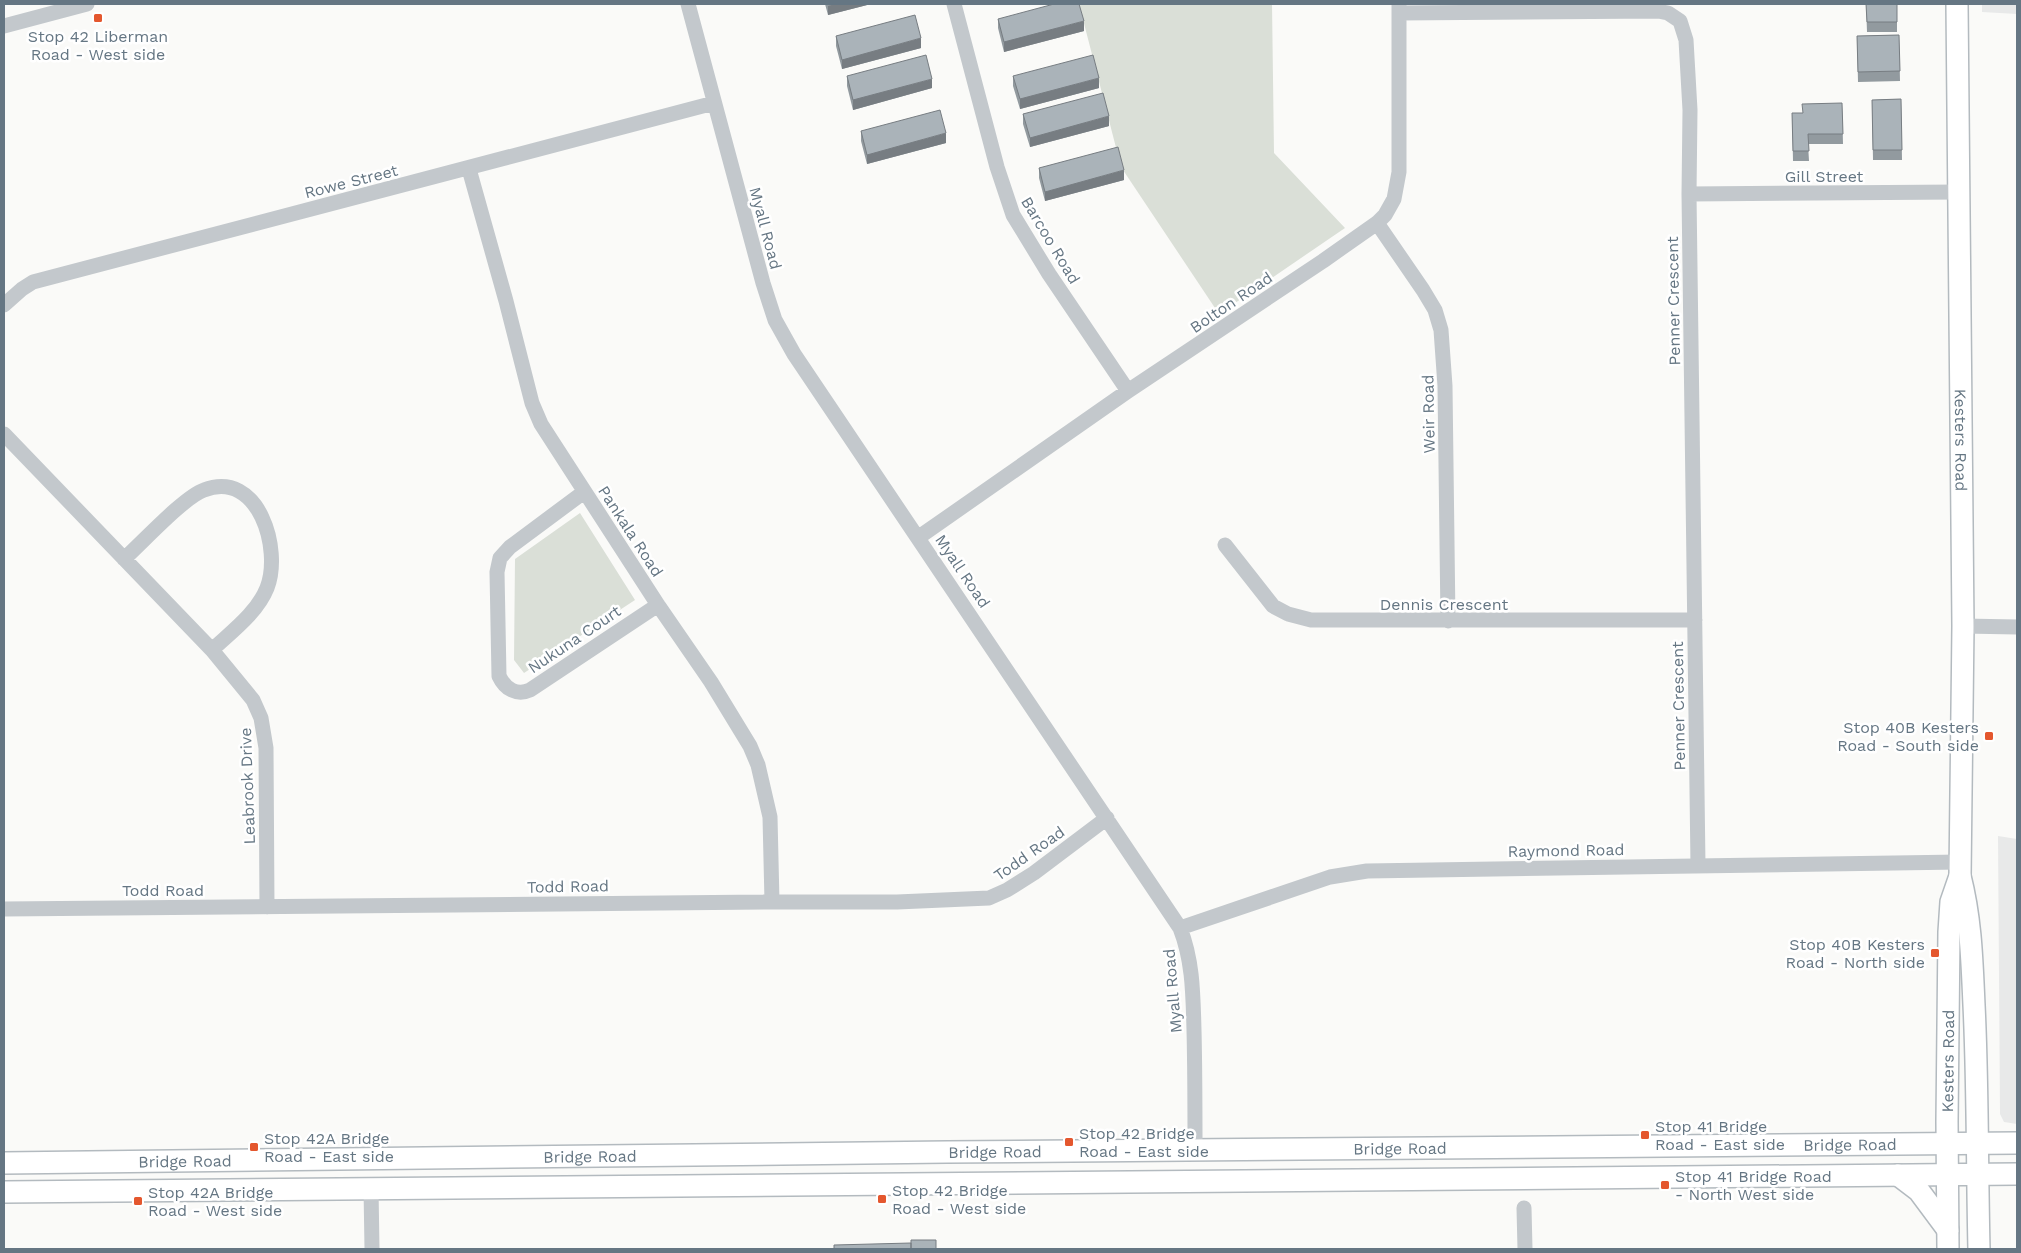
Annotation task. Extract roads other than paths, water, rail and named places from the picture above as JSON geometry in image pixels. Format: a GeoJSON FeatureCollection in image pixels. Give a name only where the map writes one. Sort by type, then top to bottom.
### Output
{"type":"FeatureCollection","features":[{"type":"Feature","properties":{"kind":"main road","name":"Kesters Road"},"geometry":{"type":"LineString","coordinates":[[1957,4],[1963,626],[1960,869],[1968,904],[1971,934],[1976,1032],[1979,1249]]}},
{"type":"Feature","properties":{"kind":"main road","name":"Kesters Road"},"geometry":{"type":"LineString","coordinates":[[1948,1240],[1949,932],[1951,902],[1960,869]]}},
{"type":"Feature","properties":{"kind":"main road","name":"Bridge Road"},"geometry":{"type":"LineString","coordinates":[[4,1164],[1195,1150],[2017,1144]]}},
{"type":"Feature","properties":{"kind":"main road"},"geometry":{"type":"LineString","coordinates":[[1195,1150],[1196,1180]]}},
{"type":"Feature","properties":{"kind":"main road"},"geometry":{"type":"LineString","coordinates":[[370,1159],[371,1188]]}},
{"type":"Feature","properties":{"kind":"main road","name":"Bridge Road"},"geometry":{"type":"LineString","coordinates":[[4,1192],[2017,1174]]}},
{"type":"Feature","properties":{"kind":"main road"},"geometry":{"type":"LineString","coordinates":[[1898,1175],[1919,1191],[1948,1240]]}},
{"type":"Feature","properties":{"kind":"street"},"geometry":{"type":"LineString","coordinates":[[4,26],[87,4]]}},
{"type":"Feature","properties":{"kind":"street","name":"Myall Road"},"geometry":{"type":"LineString","coordinates":[[688,4],[763,283],[780,330],[794,354],[919,537],[1180,928],[1187,947],[1192,977],[1195,1063],[1195,1150]]}},
{"type":"Feature","properties":{"kind":"street","name":"Barcoo Road"},"geometry":{"type":"LineString","coordinates":[[954,4],[998,167],[1013,215],[1049,274],[1128,392]]}},
{"type":"Feature","properties":{"kind":"street","name":"Bolton Road"},"geometry":{"type":"LineString","coordinates":[[919,537],[1377,223],[1391,207],[1399,177],[1399,9]]}},
{"type":"Feature","properties":{"kind":"street","name":"Penner Crescent"},"geometry":{"type":"LineString","coordinates":[[1399,9],[1658,11],[1675,17],[1684,27],[1690,110],[1689,194],[1698,865]]}},
{"type":"Feature","properties":{"kind":"street","name":"Rowe Street"},"geometry":{"type":"LineString","coordinates":[[4,306],[22,289],[33,282],[469,169],[714,103]]}},
{"type":"Feature","properties":{"kind":"street","name":"Pankala Road"},"geometry":{"type":"LineString","coordinates":[[469,169],[535,412],[547,436],[658,605],[730,710],[758,765],[770,817],[772,902]]}},
{"type":"Feature","properties":{"kind":"street","name":"Gill Street"},"geometry":{"type":"LineString","coordinates":[[1689,194],[1959,192]]}},
{"type":"Feature","properties":{"kind":"street","name":"Weir Road"},"geometry":{"type":"LineString","coordinates":[[1377,223],[1435,310],[1441,330],[1446,386],[1448,622]]}},
{"type":"Feature","properties":{"kind":"street","name":"Leabrook Drive"},"geometry":{"type":"LineString","coordinates":[[4,434],[212,650],[253,700],[261,718],[266,748],[267,907]]}},
{"type":"Feature","properties":{"kind":"street"},"geometry":{"type":"LineString","coordinates":[[124,559],[200,491],[211,488],[232,488],[240,491],[252,500],[258,508],[268,534],[271,568],[268,587],[258,604],[212,650]]}},
{"type":"Feature","properties":{"kind":"street","name":"Nukuna Court"},"geometry":{"type":"LineString","coordinates":[[584,492],[510,547],[500,558],[497,617],[499,676],[501,682],[511,691],[518,693],[530,690],[658,605]]}},
{"type":"Feature","properties":{"kind":"street","name":"Dennis Crescent"},"geometry":{"type":"LineString","coordinates":[[1225,545],[1273,606],[1288,614],[1311,620],[1448,622],[1695,620]]}},
{"type":"Feature","properties":{"kind":"street"},"geometry":{"type":"LineString","coordinates":[[1963,626],[2017,627]]}},
{"type":"Feature","properties":{"kind":"street","name":"Todd Road"},"geometry":{"type":"LineString","coordinates":[[4,909],[897,902],[989,898],[1007,890],[1034,873],[1107,818]]}},
{"type":"Feature","properties":{"kind":"street","name":"Raymond Road"},"geometry":{"type":"LineString","coordinates":[[1180,928],[1307,884],[1350,873],[1379,870],[1698,865],[1960,869]]}},
{"type":"Feature","properties":{"kind":"street"},"geometry":{"type":"LineString","coordinates":[[371,1188],[372,1249]]}},
{"type":"Feature","properties":{"kind":"street"},"geometry":{"type":"LineString","coordinates":[[1524,1208],[1525,1249]]}},
{"type":"Feature","properties":{"kind":"place","name":"Stop 42 Liberman Road - West side"},"geometry":{"type":"Point","coordinates":[98,18]}},
{"type":"Feature","properties":{"kind":"place","name":"Stop 40B Kesters Road - South side"},"geometry":{"type":"Point","coordinates":[1989,736]}},
{"type":"Feature","properties":{"kind":"place","name":"Stop 40B Kesters Road - North side"},"geometry":{"type":"Point","coordinates":[1935,953]}},
{"type":"Feature","properties":{"kind":"place","name":"Stop 41 Bridge Road - East side"},"geometry":{"type":"Point","coordinates":[1645,1135]}},
{"type":"Feature","properties":{"kind":"place","name":"Stop 42 Bridge Road - East side"},"geometry":{"type":"Point","coordinates":[1069,1142]}},
{"type":"Feature","properties":{"kind":"place","name":"Stop 42A Bridge Road - East side"},"geometry":{"type":"Point","coordinates":[254,1147]}},
{"type":"Feature","properties":{"kind":"place","name":"Stop 41 Bridge Road - North West side"},"geometry":{"type":"Point","coordinates":[1665,1185]}},
{"type":"Feature","properties":{"kind":"place","name":"Stop 42 Bridge Road - West side"},"geometry":{"type":"Point","coordinates":[882,1199]}},
{"type":"Feature","properties":{"kind":"place","name":"Stop 42A Bridge Road - West side"},"geometry":{"type":"Point","coordinates":[138,1201]}}]}
